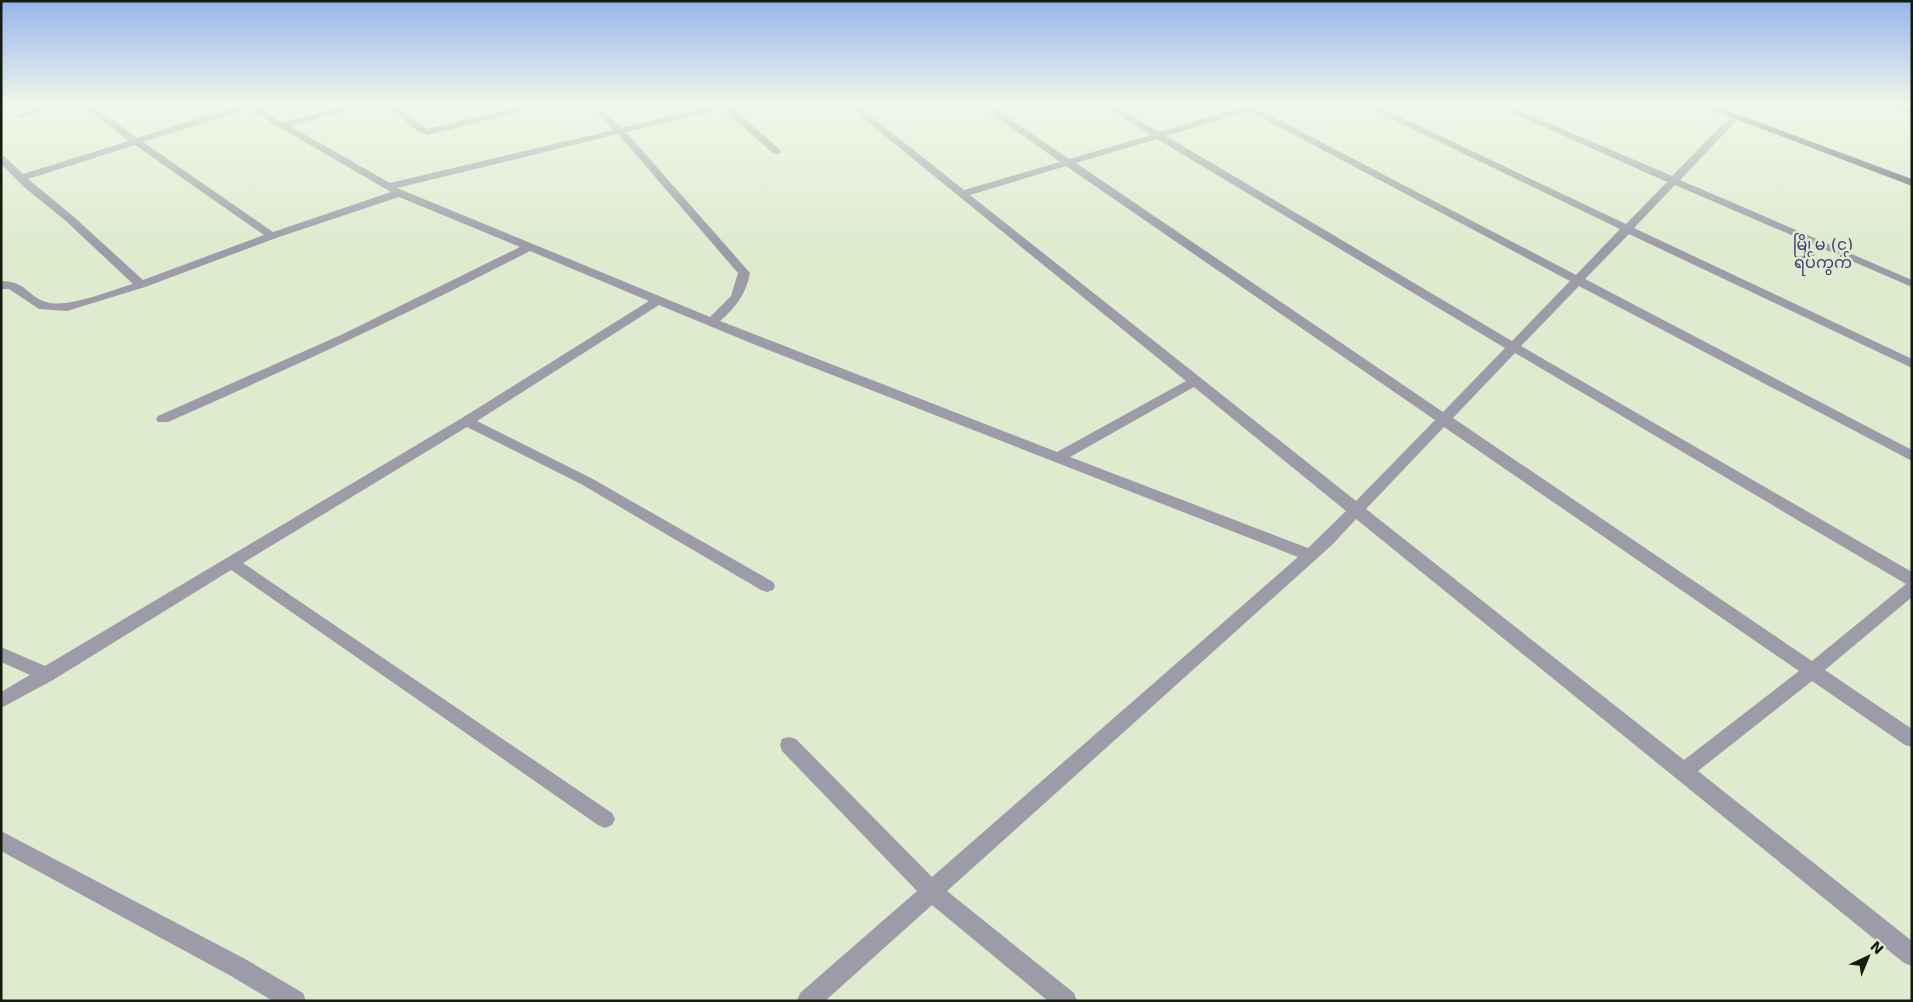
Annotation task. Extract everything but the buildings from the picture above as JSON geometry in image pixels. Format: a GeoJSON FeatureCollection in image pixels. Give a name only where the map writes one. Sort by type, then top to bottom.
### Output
{"type":"FeatureCollection","features":[{"type":"Feature","properties":{"kind":"main road"},"geometry":{"type":"LineString","coordinates":[[1831,153],[1912,183]]}},
{"type":"Feature","properties":{"kind":"street"},"geometry":{"type":"LineString","coordinates":[[21,178],[102,153]]}},
{"type":"Feature","properties":{"kind":"street"},"geometry":{"type":"LineString","coordinates":[[152,153],[272,236]]}},
{"type":"Feature","properties":{"kind":"street"},"geometry":{"type":"LineString","coordinates":[[329,153],[393,190],[529,247],[712,322],[1309,555]]}},
{"type":"Feature","properties":{"kind":"street"},"geometry":{"type":"LineString","coordinates":[[1,285],[12,285],[43,306],[54,308],[67,307],[141,285],[393,190],[533,153]]}},
{"type":"Feature","properties":{"kind":"street"},"geometry":{"type":"LineString","coordinates":[[639,153],[744,273],[741,290],[733,304],[712,322]]}},
{"type":"Feature","properties":{"kind":"street"},"geometry":{"type":"LineString","coordinates":[[910,153],[1912,956]]}},
{"type":"Feature","properties":{"kind":"street"},"geometry":{"type":"LineString","coordinates":[[1054,153],[1912,739]]}},
{"type":"Feature","properties":{"kind":"street"},"geometry":{"type":"LineString","coordinates":[[962,194],[1105,153]]}},
{"type":"Feature","properties":{"kind":"street"},"geometry":{"type":"LineString","coordinates":[[1186,153],[1513,348],[1912,580]]}},
{"type":"Feature","properties":{"kind":"street"},"geometry":{"type":"LineString","coordinates":[[1338,153],[1912,456]]}},
{"type":"Feature","properties":{"kind":"street"},"geometry":{"type":"LineString","coordinates":[[1467,153],[1912,364]]}},
{"type":"Feature","properties":{"kind":"street"},"geometry":{"type":"LineString","coordinates":[[1609,153],[1912,284]]}},
{"type":"Feature","properties":{"kind":"street"},"geometry":{"type":"LineString","coordinates":[[808,1001],[1309,555],[1513,348],[1701,153]]}},
{"type":"Feature","properties":{"kind":"street"},"geometry":{"type":"LineString","coordinates":[[1,158],[141,285]]}},
{"type":"Feature","properties":{"kind":"street"},"geometry":{"type":"LineString","coordinates":[[163,419],[287,365],[431,297],[529,247]]}},
{"type":"Feature","properties":{"kind":"street"},"geometry":{"type":"LineString","coordinates":[[1,701],[467,422],[659,300]]}},
{"type":"Feature","properties":{"kind":"street"},"geometry":{"type":"LineString","coordinates":[[1058,458],[1195,382]]}},
{"type":"Feature","properties":{"kind":"street"},"geometry":{"type":"LineString","coordinates":[[467,422],[586,481],[767,586]]}},
{"type":"Feature","properties":{"kind":"street"},"geometry":{"type":"LineString","coordinates":[[232,563],[605,819]]}},
{"type":"Feature","properties":{"kind":"street"},"geometry":{"type":"LineString","coordinates":[[1682,772],[1812,671],[1912,588]]}},
{"type":"Feature","properties":{"kind":"street"},"geometry":{"type":"LineString","coordinates":[[1,654],[47,675]]}},
{"type":"Feature","properties":{"kind":"street"},"geometry":{"type":"LineString","coordinates":[[789,745],[931,891],[1066,1001]]}},
{"type":"Feature","properties":{"kind":"street"},"geometry":{"type":"LineString","coordinates":[[1,840],[239,968],[295,1001]]}},
{"type":"Feature","properties":{"kind":"district","name":"မြို့မ (၄) ရပ်ကွက်"},"geometry":{"type":"Point","coordinates":[1823,253]}}]}
